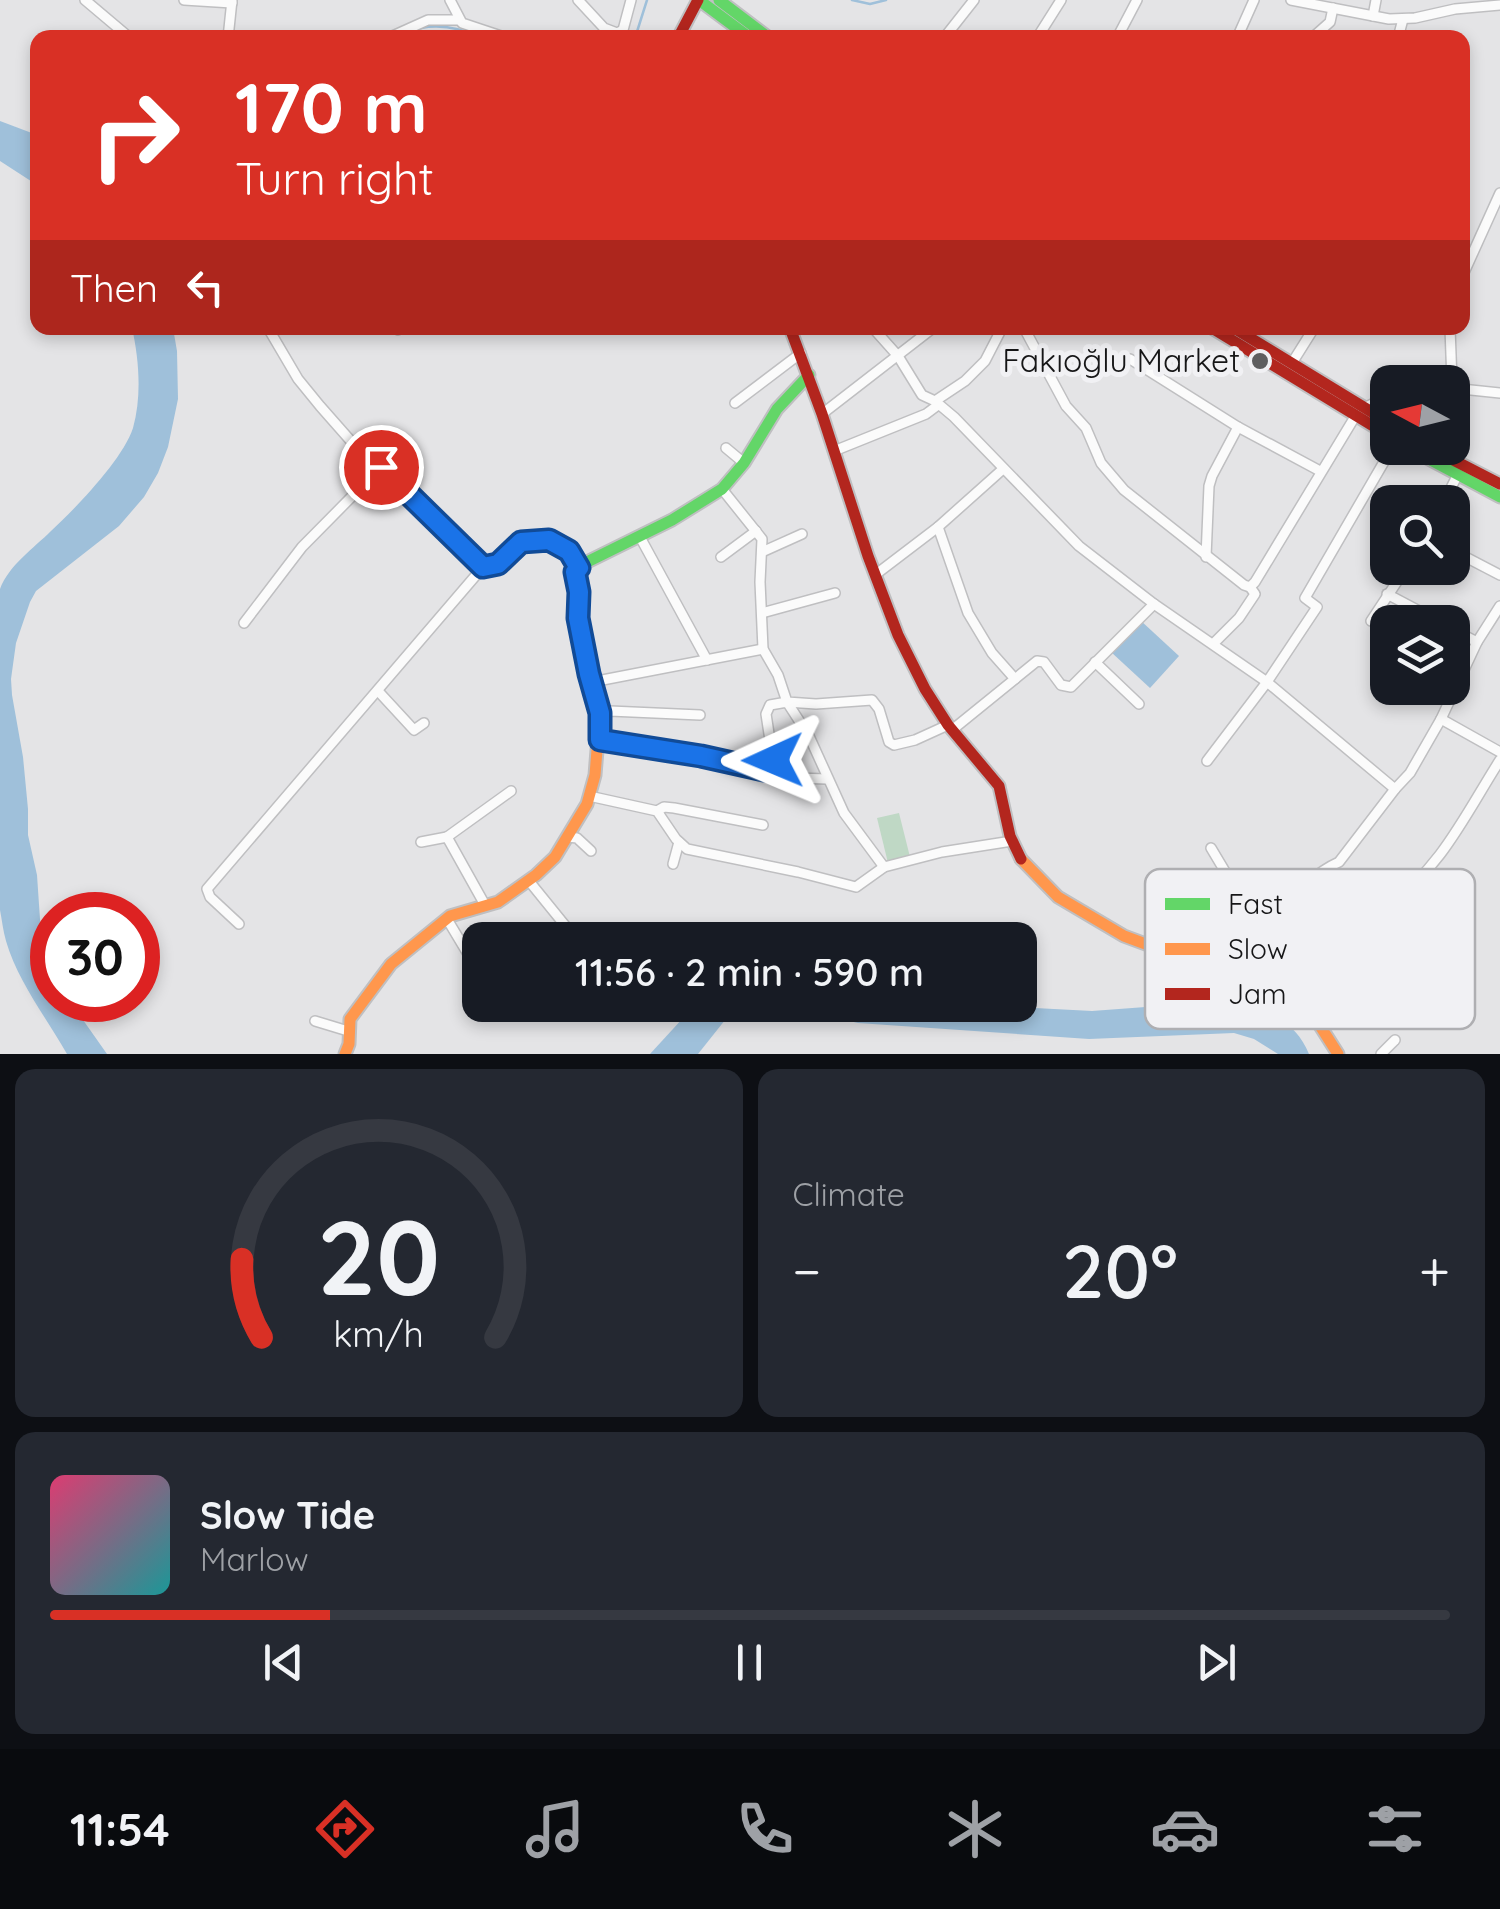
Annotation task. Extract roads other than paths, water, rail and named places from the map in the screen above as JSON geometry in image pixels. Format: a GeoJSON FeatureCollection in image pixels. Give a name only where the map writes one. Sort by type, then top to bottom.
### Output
{"type":"FeatureCollection","features":[{"type":"Feature","properties":{"kind":"street"},"geometry":{"type":"LineString","coordinates":[[85,0],[121,30]]}},
{"type":"Feature","properties":{"kind":"street"},"geometry":{"type":"LineString","coordinates":[[184,0],[232,1],[229,30]]}},
{"type":"Feature","properties":{"kind":"street"},"geometry":{"type":"LineString","coordinates":[[450,0],[458,20]]}},
{"type":"Feature","properties":{"kind":"street"},"geometry":{"type":"LineString","coordinates":[[578,0],[608,30]]}},
{"type":"Feature","properties":{"kind":"street"},"geometry":{"type":"LineString","coordinates":[[624,30],[632,0]]}},
{"type":"Feature","properties":{"kind":"street"},"geometry":{"type":"LineString","coordinates":[[682,30],[699,0],[739,30]]}},
{"type":"Feature","properties":{"kind":"street"},"geometry":{"type":"LineString","coordinates":[[719,0],[758,30]]}},
{"type":"Feature","properties":{"kind":"street"},"geometry":{"type":"LineString","coordinates":[[952,30],[974,0]]}},
{"type":"Feature","properties":{"kind":"street"},"geometry":{"type":"LineString","coordinates":[[1042,30],[1061,0]]}},
{"type":"Feature","properties":{"kind":"street"},"geometry":{"type":"LineString","coordinates":[[1122,30],[1137,0]]}},
{"type":"Feature","properties":{"kind":"street"},"geometry":{"type":"LineString","coordinates":[[1241,30],[1254,0]]}},
{"type":"Feature","properties":{"kind":"street"},"geometry":{"type":"LineString","coordinates":[[1291,0],[1389,20],[1455,5],[1500,5]]}},
{"type":"Feature","properties":{"kind":"street"},"geometry":{"type":"LineString","coordinates":[[1373,16],[1376,0]]}},
{"type":"Feature","properties":{"kind":"street"},"geometry":{"type":"LineString","coordinates":[[1321,30],[1330,22],[1333,8]]}},
{"type":"Feature","properties":{"kind":"street"},"geometry":{"type":"LineString","coordinates":[[1400,30],[1403,19]]}},
{"type":"Feature","properties":{"kind":"street"},"geometry":{"type":"LineString","coordinates":[[406,30],[428,20],[458,20],[483,30]]}},
{"type":"Feature","properties":{"kind":"street"},"geometry":{"type":"LineString","coordinates":[[1470,259],[1500,192]]}},
{"type":"Feature","properties":{"kind":"street"},"geometry":{"type":"LineString","coordinates":[[272,335],[298,379],[357,448],[483,567]]}},
{"type":"Feature","properties":{"kind":"street"},"geometry":{"type":"LineString","coordinates":[[793,335],[875,575],[910,661],[950,728],[999,786],[1016,852],[1058,897],[1124,936],[1145,944]]}},
{"type":"Feature","properties":{"kind":"street"},"geometry":{"type":"LineString","coordinates":[[878,335],[898,356],[922,395],[954,416],[1079,546],[1154,604],[1267,682],[1395,789]]}},
{"type":"Feature","properties":{"kind":"street"},"geometry":{"type":"LineString","coordinates":[[822,414],[924,335]]}},
{"type":"Feature","properties":{"kind":"street"},"geometry":{"type":"LineString","coordinates":[[834,451],[926,414],[984,361],[996,335]]}},
{"type":"Feature","properties":{"kind":"street"},"geometry":{"type":"LineString","coordinates":[[1028,335],[1066,406],[1086,428],[1101,463],[1124,490],[1250,586],[1255,594],[1239,618],[1214,643]]}},
{"type":"Feature","properties":{"kind":"street"},"geometry":{"type":"LineString","coordinates":[[1224,335],[1370,415]]}},
{"type":"Feature","properties":{"kind":"street"},"geometry":{"type":"LineString","coordinates":[[1245,335],[1370,419]]}},
{"type":"Feature","properties":{"kind":"street"},"geometry":{"type":"LineString","coordinates":[[1292,364],[1310,335]]}},
{"type":"Feature","properties":{"kind":"street"},"geometry":{"type":"LineString","coordinates":[[1450,335],[1451,365]]}},
{"type":"Feature","properties":{"kind":"street"},"geometry":{"type":"LineString","coordinates":[[735,402],[801,353]]}},
{"type":"Feature","properties":{"kind":"street"},"geometry":{"type":"LineString","coordinates":[[1130,359],[1238,427],[1320,472]]}},
{"type":"Feature","properties":{"kind":"street"},"geometry":{"type":"LineString","coordinates":[[345,1054],[350,1019],[391,964],[450,916],[498,902],[529,880],[555,857],[589,796],[600,740],[600,713],[578,618],[575,572],[722,488],[744,463],[776,409],[808,375]]}},
{"type":"Feature","properties":{"kind":"street"},"geometry":{"type":"LineString","coordinates":[[1470,388],[1500,393]]}},
{"type":"Feature","properties":{"kind":"street"},"geometry":{"type":"LineString","coordinates":[[1250,586],[1360,411],[1370,406]]}},
{"type":"Feature","properties":{"kind":"street"},"geometry":{"type":"LineString","coordinates":[[1206,556],[1209,486],[1238,427]]}},
{"type":"Feature","properties":{"kind":"street"},"geometry":{"type":"LineString","coordinates":[[726,448],[744,463]]}},
{"type":"Feature","properties":{"kind":"street"},"geometry":{"type":"LineString","coordinates":[[1207,761],[1318,607],[1305,598],[1382,465]]}},
{"type":"Feature","properties":{"kind":"street"},"geometry":{"type":"LineString","coordinates":[[1438,465],[1500,497]]}},
{"type":"Feature","properties":{"kind":"street"},"geometry":{"type":"LineString","coordinates":[[1463,465],[1500,484]]}},
{"type":"Feature","properties":{"kind":"street"},"geometry":{"type":"LineString","coordinates":[[244,623],[302,547],[381,467]]}},
{"type":"Feature","properties":{"kind":"street"},"geometry":{"type":"LineString","coordinates":[[875,575],[938,527],[1003,469]]}},
{"type":"Feature","properties":{"kind":"street"},"geometry":{"type":"LineString","coordinates":[[1453,485],[1458,476]]}},
{"type":"Feature","properties":{"kind":"street"},"geometry":{"type":"LineString","coordinates":[[722,488],[762,539],[763,649],[844,813],[884,867]]}},
{"type":"Feature","properties":{"kind":"street"},"geometry":{"type":"LineString","coordinates":[[938,527],[968,612],[1014,679]]}},
{"type":"Feature","properties":{"kind":"street"},"geometry":{"type":"LineString","coordinates":[[721,557],[756,531]]}},
{"type":"Feature","properties":{"kind":"street"},"geometry":{"type":"LineString","coordinates":[[762,552],[802,534]]}},
{"type":"Feature","properties":{"kind":"street"},"geometry":{"type":"LineString","coordinates":[[640,537],[707,660]]}},
{"type":"Feature","properties":{"kind":"street"},"geometry":{"type":"LineString","coordinates":[[239,924],[206,889],[483,567],[498,564],[521,542],[549,540],[569,551],[579,568]]}},
{"type":"Feature","properties":{"kind":"street"},"geometry":{"type":"LineString","coordinates":[[1470,559],[1500,575]]}},
{"type":"Feature","properties":{"kind":"street"},"geometry":{"type":"LineString","coordinates":[[1379,605],[1393,585]]}},
{"type":"Feature","properties":{"kind":"street"},"geometry":{"type":"LineString","coordinates":[[762,613],[835,593]]}},
{"type":"Feature","properties":{"kind":"street"},"geometry":{"type":"LineString","coordinates":[[1386,594],[1407,605]]}},
{"type":"Feature","properties":{"kind":"street"},"geometry":{"type":"LineString","coordinates":[[758,708],[787,702],[872,700],[879,709],[889,742],[894,745],[914,740],[950,728],[1037,661],[1044,662],[1061,685],[1071,687],[1154,604]]}},
{"type":"Feature","properties":{"kind":"street"},"geometry":{"type":"LineString","coordinates":[[1326,869],[1340,862],[1410,773],[1477,642],[1500,606]]}},
{"type":"Feature","properties":{"kind":"street"},"geometry":{"type":"LineString","coordinates":[[1470,638],[1477,642]]}},
{"type":"Feature","properties":{"kind":"street"},"geometry":{"type":"LineString","coordinates":[[592,682],[763,649]]}},
{"type":"Feature","properties":{"kind":"street"},"geometry":{"type":"LineString","coordinates":[[1095,662],[1140,704]]}},
{"type":"Feature","properties":{"kind":"street"},"geometry":{"type":"LineString","coordinates":[[378,691],[414,730],[424,724]]}},
{"type":"Feature","properties":{"kind":"street"},"geometry":{"type":"LineString","coordinates":[[764,770],[771,767],[773,760],[766,735],[770,705]]}},
{"type":"Feature","properties":{"kind":"street"},"geometry":{"type":"LineString","coordinates":[[600,713],[700,714]]}},
{"type":"Feature","properties":{"kind":"street"},"geometry":{"type":"LineString","coordinates":[[1440,719],[1500,752]]}},
{"type":"Feature","properties":{"kind":"street"},"geometry":{"type":"LineString","coordinates":[[600,740],[701,756],[795,778],[828,779]]}},
{"type":"Feature","properties":{"kind":"street"},"geometry":{"type":"LineString","coordinates":[[1431,869],[1500,760]]}},
{"type":"Feature","properties":{"kind":"street"},"geometry":{"type":"LineString","coordinates":[[421,842],[447,838],[512,791]]}},
{"type":"Feature","properties":{"kind":"street"},"geometry":{"type":"LineString","coordinates":[[589,796],[657,811],[674,808],[763,825]]}},
{"type":"Feature","properties":{"kind":"street"},"geometry":{"type":"LineString","coordinates":[[657,811],[686,848],[856,888],[884,867],[1012,840]]}},
{"type":"Feature","properties":{"kind":"street"},"geometry":{"type":"LineString","coordinates":[[568,837],[577,838],[591,850]]}},
{"type":"Feature","properties":{"kind":"street"},"geometry":{"type":"LineString","coordinates":[[447,838],[485,905]]}},
{"type":"Feature","properties":{"kind":"street"},"geometry":{"type":"LineString","coordinates":[[672,864],[679,842]]}},
{"type":"Feature","properties":{"kind":"street"},"geometry":{"type":"LineString","coordinates":[[1212,848],[1224,869]]}},
{"type":"Feature","properties":{"kind":"street"},"geometry":{"type":"LineString","coordinates":[[529,880],[559,922]]}},
{"type":"Feature","properties":{"kind":"street"},"geometry":{"type":"LineString","coordinates":[[447,919],[462,944]]}},
{"type":"Feature","properties":{"kind":"street"},"geometry":{"type":"LineString","coordinates":[[315,1021],[348,1031]]}},
{"type":"Feature","properties":{"kind":"street"},"geometry":{"type":"LineString","coordinates":[[1321,1029],[1338,1054]]}},
{"type":"Feature","properties":{"kind":"street"},"geometry":{"type":"LineString","coordinates":[[1381,1054],[1395,1040]]}},
{"type":"Feature","properties":{"kind":"water"},"geometry":{"type":"Polygon","coordinates":[[[0,121],[30,132],[30,180],[0,161],[0,121]]]}},
{"type":"Feature","properties":{"kind":"water"},"geometry":{"type":"Polygon","coordinates":[[[133,335],[174,335],[178,399],[158,473],[119,526],[36,591],[16,643],[12,695],[38,892],[30,892],[30,993],[6,941],[0,910],[0,589],[16,565],[98,482],[119,454],[133,428],[138,390],[133,335]]]}},
{"type":"Feature","properties":{"kind":"water"},"geometry":{"type":"Polygon","coordinates":[[[1140,620],[1179,656],[1150,688],[1111,652],[1140,620]]]}},
{"type":"Feature","properties":{"kind":"water"},"geometry":{"type":"Polygon","coordinates":[[[1145,1007],[1145,1029],[1293,1029],[1309,1054],[1278,1054],[1254,1039],[1234,1033],[1089,1039],[854,1022],[1037,1022],[1037,1008],[1092,1011],[1145,1007]]]}},
{"type":"Feature","properties":{"kind":"water"},"geometry":{"type":"Polygon","coordinates":[[[47,1022],[84,1022],[107,1054],[67,1054],[47,1022]]]}},
{"type":"Feature","properties":{"kind":"water"},"geometry":{"type":"Polygon","coordinates":[[[679,1022],[723,1022],[698,1054],[650,1054],[679,1022]]]}},
{"type":"Feature","properties":{"kind":"waterway"},"geometry":{"type":"LineString","coordinates":[[638,30],[647,0]]}},
{"type":"Feature","properties":{"kind":"waterway"},"geometry":{"type":"LineString","coordinates":[[852,0],[870,4],[886,0]]}},
{"type":"Feature","properties":{"kind":"waterway"},"geometry":{"type":"LineString","coordinates":[[421,28],[460,30]]}},
{"type":"Feature","properties":{"kind":"place","name":"Fakıoğlu Market"},"geometry":{"type":"Point","coordinates":[1260,361]}}]}
